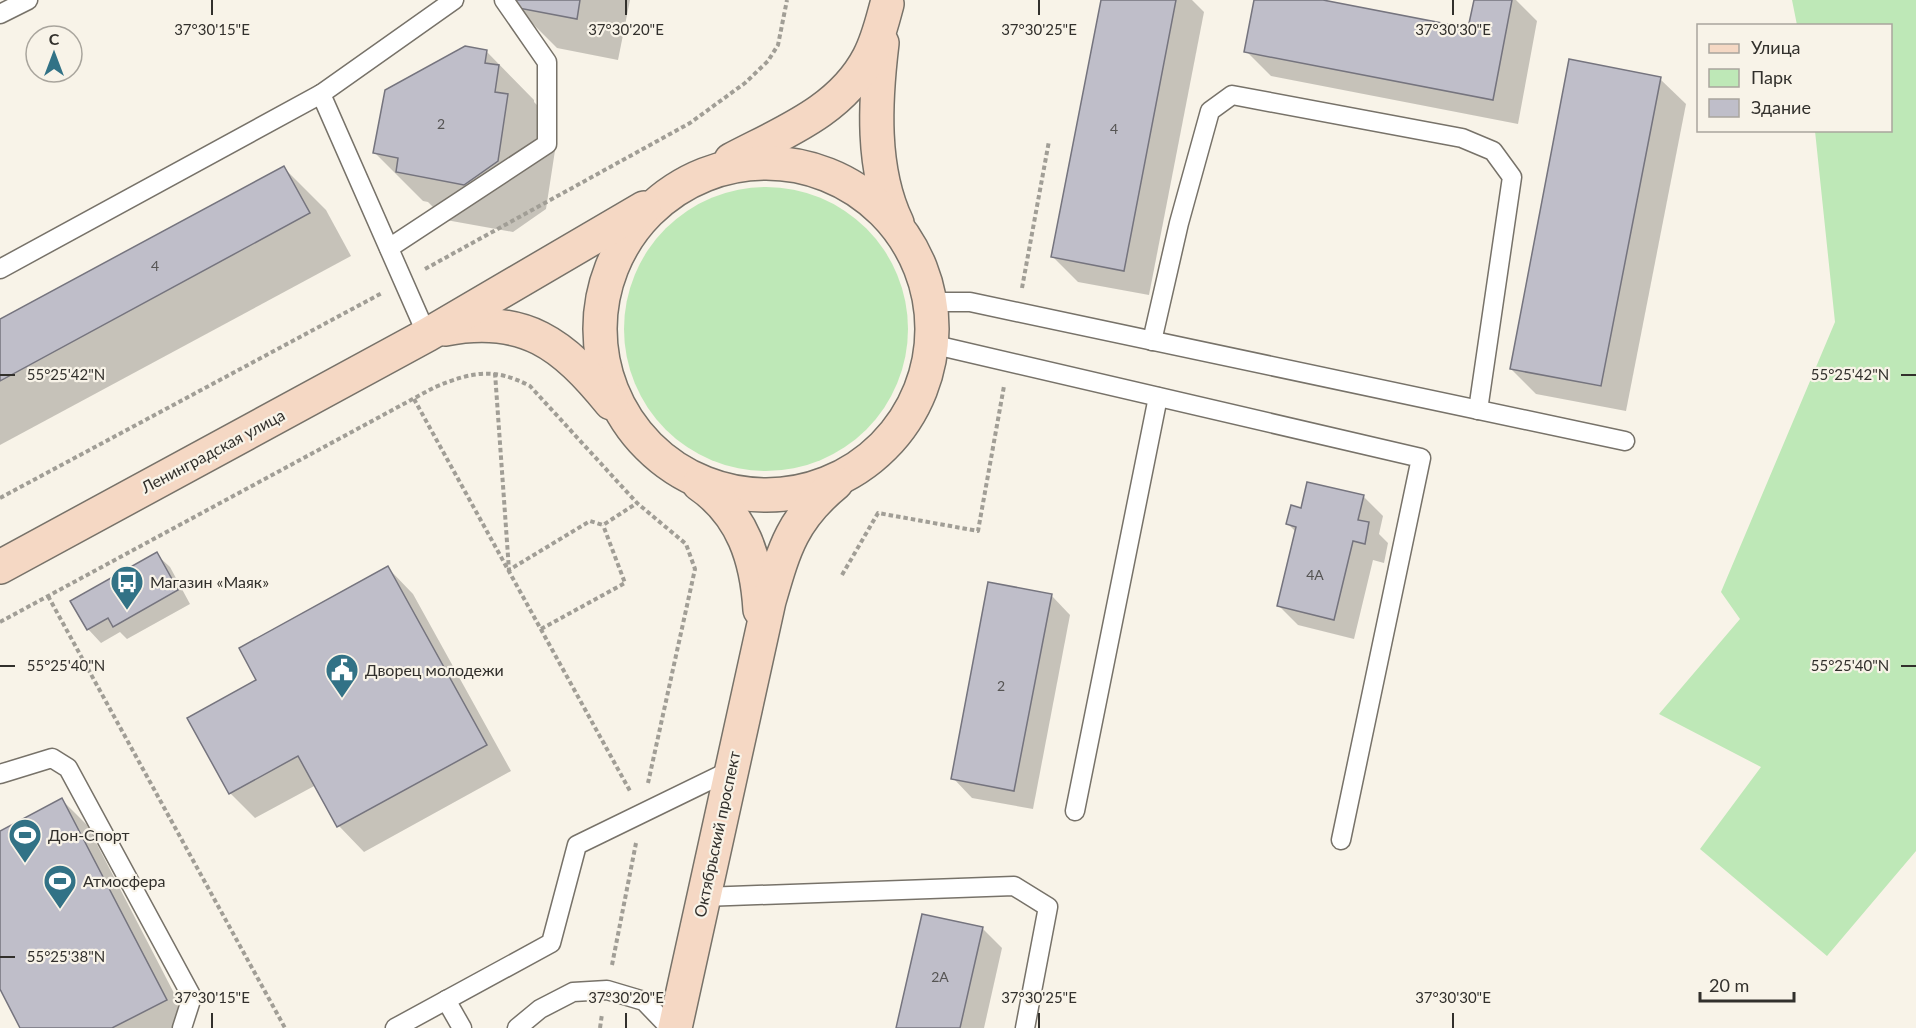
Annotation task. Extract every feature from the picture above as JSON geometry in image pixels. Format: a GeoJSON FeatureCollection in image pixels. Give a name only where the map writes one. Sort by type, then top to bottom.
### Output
{"type":"FeatureCollection","features":[{"type":"Feature","properties":{"kind":"main road"},"geometry":{"type":"LineString","coordinates":[[888,2],[880,61],[877,134],[885,189],[892,212],[920,265],[930,302],[931,344],[929,362],[920,393],[905,421],[884,447],[857,468],[827,484],[798,492],[765,496],[730,492],[700,482],[672,467],[647,447],[627,421],[611,392],[602,362],[599,329],[602,296],[612,264],[628,236],[648,211],[687,183],[804,122],[825,109],[842,94],[857,77],[870,56],[888,2]]}},
{"type":"Feature","properties":{"kind":"main road"},"geometry":{"type":"LineString","coordinates":[[687,183],[730,166],[765,163],[799,166],[829,175],[857,190],[883,211],[904,237]]}},
{"type":"Feature","properties":{"kind":"main road","name":"Ленинградская улица"},"geometry":{"type":"LineString","coordinates":[[0,567],[427,336],[687,183]]}},
{"type":"Feature","properties":{"kind":"main road","name":"Ленинградская улица"},"geometry":{"type":"LineString","coordinates":[[427,336],[442,329],[469,325],[502,326],[523,330],[545,340],[565,354],[627,421]]}},
{"type":"Feature","properties":{"kind":"main road","name":"Октябрьский проспект"},"geometry":{"type":"LineString","coordinates":[[672,467],[715,496],[737,523],[754,564],[759,590],[761,615],[759,639]]}},
{"type":"Feature","properties":{"kind":"main road","name":"Октябрьский проспект"},"geometry":{"type":"LineString","coordinates":[[673,1028],[759,639],[777,573],[792,533],[802,516],[834,484],[857,468]]}},
{"type":"Feature","properties":{"kind":"lane"},"geometry":{"type":"LineString","coordinates":[[0,14],[28,0]]}},
{"type":"Feature","properties":{"kind":"lane"},"geometry":{"type":"LineString","coordinates":[[0,268],[321,94],[454,0]]}},
{"type":"Feature","properties":{"kind":"lane"},"geometry":{"type":"LineString","coordinates":[[389,248],[547,144],[547,62],[504,0]]}},
{"type":"Feature","properties":{"kind":"lane"},"geometry":{"type":"LineString","coordinates":[[321,94],[427,336]]}},
{"type":"Feature","properties":{"kind":"lane"},"geometry":{"type":"LineString","coordinates":[[1152,341],[1179,223],[1210,111],[1232,95],[1462,138],[1493,151],[1512,177],[1478,410]]}},
{"type":"Feature","properties":{"kind":"lane"},"geometry":{"type":"LineString","coordinates":[[930,302],[970,302],[1625,441]]}},
{"type":"Feature","properties":{"kind":"lane"},"geometry":{"type":"LineString","coordinates":[[931,344],[1421,458],[1341,840]]}},
{"type":"Feature","properties":{"kind":"lane"},"geometry":{"type":"LineString","coordinates":[[1075,811],[1158,397]]}},
{"type":"Feature","properties":{"kind":"lane"},"geometry":{"type":"LineString","coordinates":[[0,774],[52,758],[68,768],[192,997],[182,1028]]}},
{"type":"Feature","properties":{"kind":"lane"},"geometry":{"type":"LineString","coordinates":[[395,1028],[551,943],[576,845],[730,770]]}},
{"type":"Feature","properties":{"kind":"lane"},"geometry":{"type":"LineString","coordinates":[[703,897],[1014,886],[1048,907],[1025,1028]]}},
{"type":"Feature","properties":{"kind":"lane"},"geometry":{"type":"LineString","coordinates":[[517,1028],[540,1009],[573,992],[607,990],[644,1001],[673,1028]]}},
{"type":"Feature","properties":{"kind":"lane"},"geometry":{"type":"LineString","coordinates":[[446,1000],[462,1028]]}},
{"type":"Feature","properties":{"kind":"path"},"geometry":{"type":"LineString","coordinates":[[1018,312],[1049,141]]}},
{"type":"Feature","properties":{"kind":"path"},"geometry":{"type":"LineString","coordinates":[[842,575],[878,513],[978,531],[1008,362]]}},
{"type":"Feature","properties":{"kind":"path"},"geometry":{"type":"LineString","coordinates":[[495,373],[509,570]]}},
{"type":"Feature","properties":{"kind":"path"},"geometry":{"type":"LineString","coordinates":[[0,622],[414,399],[454,380],[495,373],[514,377],[530,386],[637,502],[686,544],[695,568]]}},
{"type":"Feature","properties":{"kind":"path"},"geometry":{"type":"LineString","coordinates":[[414,399],[642,813]]}},
{"type":"Feature","properties":{"kind":"path"},"geometry":{"type":"LineString","coordinates":[[603,525],[637,502]]}},
{"type":"Feature","properties":{"kind":"path"},"geometry":{"type":"LineString","coordinates":[[509,570],[590,521],[603,525]]}},
{"type":"Feature","properties":{"kind":"path"},"geometry":{"type":"LineString","coordinates":[[541,629],[625,583],[603,525]]}},
{"type":"Feature","properties":{"kind":"path"},"geometry":{"type":"LineString","coordinates":[[48,596],[285,1028]]}},
{"type":"Feature","properties":{"kind":"green space"},"geometry":{"type":"Polygon","coordinates":[[[1792,0],[1916,0],[1916,851],[1827,956],[1700,849],[1761,767],[1659,714],[1740,619],[1721,592],[1835,322],[1815,132],[1892,132],[1892,24],[1797,24],[1792,0]]]}},
{"type":"Feature","properties":{"kind":"green space"},"geometry":{"type":"Polygon","coordinates":[[[780,187],[821,197],[845,211],[867,228],[884,250],[898,274],[906,301],[908,329],[906,357],[898,384],[884,408],[867,430],[845,447],[821,461],[794,469],[752,471],[711,461],[687,447],[665,430],[648,408],[634,384],[626,357],[624,315],[634,274],[648,250],[665,228],[687,211],[711,197],[738,189],[780,187]]]}},
{"type":"Feature","properties":{"kind":"building"},"geometry":{"type":"Polygon","coordinates":[[[514,0],[580,0],[577,19],[513,7],[514,0]]]}},
{"type":"Feature","properties":{"kind":"building"},"geometry":{"type":"Polygon","coordinates":[[[1101,0],[1176,0],[1124,271],[1051,257],[1101,0]]]}},
{"type":"Feature","properties":{"kind":"building"},"geometry":{"type":"Polygon","coordinates":[[[1254,0],[1323,0],[1468,28],[1474,0],[1512,0],[1493,100],[1244,52],[1254,0]]]}},
{"type":"Feature","properties":{"kind":"building"},"geometry":{"type":"Polygon","coordinates":[[[465,46],[487,50],[485,63],[499,65],[495,92],[508,94],[498,161],[464,185],[396,172],[398,158],[373,153],[385,90],[465,46]]]}},
{"type":"Feature","properties":{"kind":"building"},"geometry":{"type":"Polygon","coordinates":[[[1569,59],[1661,77],[1601,386],[1510,369],[1569,59]]]}},
{"type":"Feature","properties":{"kind":"building"},"geometry":{"type":"Polygon","coordinates":[[[284,166],[310,213],[0,381],[0,319],[284,166]]]}},
{"type":"Feature","properties":{"kind":"building"},"geometry":{"type":"Polygon","coordinates":[[[1307,482],[1364,495],[1358,520],[1369,522],[1365,544],[1353,541],[1334,620],[1277,606],[1296,527],[1286,524],[1291,505],[1301,508],[1307,482]]]}},
{"type":"Feature","properties":{"kind":"building"},"geometry":{"type":"Polygon","coordinates":[[[157,552],[178,590],[113,627],[108,618],[87,630],[70,601],[157,552]]]}},
{"type":"Feature","properties":{"kind":"building","name":"Дворец молодежи"},"geometry":{"type":"Polygon","coordinates":[[[388,566],[487,745],[337,827],[298,756],[229,794],[187,718],[256,680],[239,648],[388,566]]]}},
{"type":"Feature","properties":{"kind":"building"},"geometry":{"type":"Polygon","coordinates":[[[988,582],[1052,594],[1014,791],[951,779],[988,582]]]}},
{"type":"Feature","properties":{"kind":"building","name":"Атмосфера"},"geometry":{"type":"Polygon","coordinates":[[[62,798],[167,1000],[112,1028],[20,1028],[0,989],[0,831],[62,798]]]}},
{"type":"Feature","properties":{"kind":"building"},"geometry":{"type":"Polygon","coordinates":[[[922,914],[983,927],[960,1028],[896,1028],[922,914]]]}},
{"type":"Feature","properties":{"kind":"place","name":"Магазин «Маяк»"},"geometry":{"type":"Point","coordinates":[127,611]}},
{"type":"Feature","properties":{"kind":"place","name":"Дворец молодежи"},"geometry":{"type":"Point","coordinates":[342,699]}},
{"type":"Feature","properties":{"kind":"place","name":"Дон-Спорт"},"geometry":{"type":"Point","coordinates":[25,864]}},
{"type":"Feature","properties":{"kind":"place","name":"Атмосфера"},"geometry":{"type":"Point","coordinates":[60,910]}}]}
